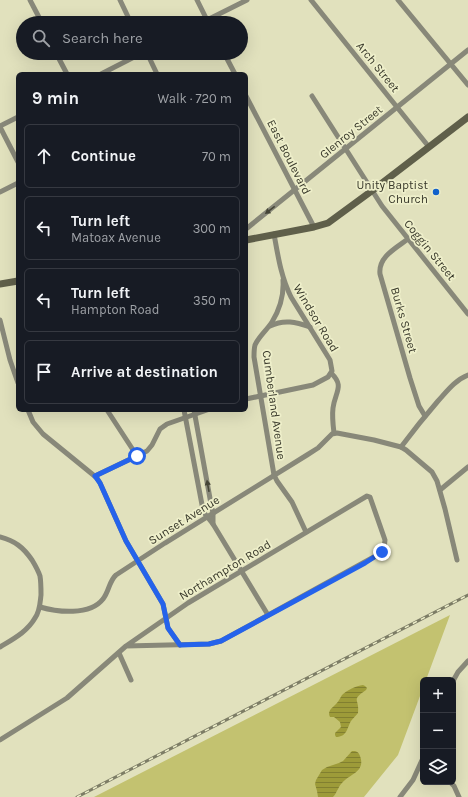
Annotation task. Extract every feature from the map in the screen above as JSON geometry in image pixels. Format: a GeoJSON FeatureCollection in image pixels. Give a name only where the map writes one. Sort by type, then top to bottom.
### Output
{"type":"FeatureCollection","features":[{"type":"Feature","properties":{"kind":"street"},"geometry":{"type":"LineString","coordinates":[[30,0],[38,16]]}},
{"type":"Feature","properties":{"kind":"street"},"geometry":{"type":"LineString","coordinates":[[120,0],[128,16]]}},
{"type":"Feature","properties":{"kind":"street"},"geometry":{"type":"LineString","coordinates":[[197,0],[205,16]]}},
{"type":"Feature","properties":{"kind":"street"},"geometry":{"type":"LineString","coordinates":[[219,16],[247,0]]}},
{"type":"Feature","properties":{"kind":"street","name":"Arch Street"},"geometry":{"type":"LineString","coordinates":[[311,0],[429,147]]}},
{"type":"Feature","properties":{"kind":"street"},"geometry":{"type":"LineString","coordinates":[[398,0],[468,86]]}},
{"type":"Feature","properties":{"kind":"street","name":"Glenroy Street"},"geometry":{"type":"LineString","coordinates":[[248,227],[468,50]]}},
{"type":"Feature","properties":{"kind":"street"},"geometry":{"type":"LineString","coordinates":[[60,60],[66,72]]}},
{"type":"Feature","properties":{"kind":"street"},"geometry":{"type":"LineString","coordinates":[[105,72],[128,60]]}},
{"type":"Feature","properties":{"kind":"street"},"geometry":{"type":"LineString","coordinates":[[150,60],[156,72]]}},
{"type":"Feature","properties":{"kind":"street"},"geometry":{"type":"LineString","coordinates":[[228,60],[234,72]]}},
{"type":"Feature","properties":{"kind":"street","name":"Coggin Street"},"geometry":{"type":"LineString","coordinates":[[312,96],[382,206],[468,314]]}},
{"type":"Feature","properties":{"kind":"street","name":"East Boulevard"},"geometry":{"type":"LineString","coordinates":[[248,100],[314,228]]}},
{"type":"Feature","properties":{"kind":"street"},"geometry":{"type":"LineString","coordinates":[[248,240],[314,228],[332,221],[468,117]]}},
{"type":"Feature","properties":{"kind":"street"},"geometry":{"type":"LineString","coordinates":[[16,118],[0,127],[16,158]]}},
{"type":"Feature","properties":{"kind":"street"},"geometry":{"type":"LineString","coordinates":[[0,192],[16,184]]}},
{"type":"Feature","properties":{"kind":"street","name":"Windsor Road"},"geometry":{"type":"LineString","coordinates":[[274,234],[283,280],[291,297],[330,360],[332,365],[331,373]]}},
{"type":"Feature","properties":{"kind":"street","name":"Burks Street"},"geometry":{"type":"LineString","coordinates":[[408,239],[384,258],[380,266],[380,274],[412,385],[419,406],[425,416]]}},
{"type":"Feature","properties":{"kind":"street","name":"Cumberland Avenue"},"geometry":{"type":"LineString","coordinates":[[283,280],[283,296],[281,303],[276,316],[255,345],[254,357],[274,476],[292,502],[306,532]]}},
{"type":"Feature","properties":{"kind":"street"},"geometry":{"type":"LineString","coordinates":[[0,284],[16,281]]}},
{"type":"Feature","properties":{"kind":"street"},"geometry":{"type":"LineString","coordinates":[[0,320],[10,360],[16,376]]}},
{"type":"Feature","properties":{"kind":"street"},"geometry":{"type":"LineString","coordinates":[[269,326],[287,321],[310,327]]}},
{"type":"Feature","properties":{"kind":"street"},"geometry":{"type":"LineString","coordinates":[[248,399],[313,385],[324,380],[331,373],[338,381],[338,388],[333,407],[334,433],[342,433],[401,447],[432,472],[440,490],[457,560]]}},
{"type":"Feature","properties":{"kind":"street"},"geometry":{"type":"LineString","coordinates":[[401,447],[425,416],[453,384],[468,375]]}},
{"type":"Feature","properties":{"kind":"street"},"geometry":{"type":"LineString","coordinates":[[29,412],[33,422],[43,434],[95,476],[100,483],[123,536],[163,604],[168,628],[180,645]]}},
{"type":"Feature","properties":{"kind":"street"},"geometry":{"type":"LineString","coordinates":[[109,412],[137,456]]}},
{"type":"Feature","properties":{"kind":"street"},"geometry":{"type":"LineString","coordinates":[[126,646],[209,644],[221,641],[268,615],[203,510],[184,412]]}},
{"type":"Feature","properties":{"kind":"street"},"geometry":{"type":"LineString","coordinates":[[95,476],[147,451],[163,426],[195,412],[213,513],[213,524]]}},
{"type":"Feature","properties":{"kind":"street","name":"Sunset Avenue"},"geometry":{"type":"LineString","coordinates":[[40,607],[63,611],[91,608],[104,598],[113,577],[318,448],[334,433]]}},
{"type":"Feature","properties":{"kind":"street"},"geometry":{"type":"LineString","coordinates":[[194,464],[204,463]]}},
{"type":"Feature","properties":{"kind":"street"},"geometry":{"type":"LineString","coordinates":[[440,490],[468,467]]}},
{"type":"Feature","properties":{"kind":"street","name":"Northampton Road"},"geometry":{"type":"LineString","coordinates":[[0,740],[67,698],[126,646],[188,603],[369,496],[373,502],[385,540],[382,552],[365,563],[268,615]]}},
{"type":"Feature","properties":{"kind":"street"},"geometry":{"type":"LineString","coordinates":[[0,537],[20,546],[26,551],[35,565],[40,577],[40,607],[36,617],[27,628],[0,647]]}},
{"type":"Feature","properties":{"kind":"street"},"geometry":{"type":"LineString","coordinates":[[119,653],[131,680]]}},
{"type":"Feature","properties":{"kind":"street"},"geometry":{"type":"LineString","coordinates":[[456,677],[468,660]]}},
{"type":"Feature","properties":{"kind":"street"},"geometry":{"type":"LineString","coordinates":[[400,797],[420,769]]}},
{"type":"Feature","properties":{"kind":"street"},"geometry":{"type":"LineString","coordinates":[[453,785],[458,797]]}},
{"type":"Feature","properties":{"kind":"shaded area"},"geometry":{"type":"Polygon","coordinates":[[[450,615],[427,677],[420,677],[420,696],[398,755],[364,797],[94,797],[450,615]]]}},
{"type":"Feature","properties":{"kind":"shaded area"},"geometry":{"type":"Polygon","coordinates":[[[363,685],[367,688],[357,698],[358,713],[351,721],[345,734],[340,737],[336,737],[335,733],[341,727],[340,722],[334,717],[330,717],[330,711],[344,693],[352,688],[363,685]]]}},
{"type":"Feature","properties":{"kind":"shaded area"},"geometry":{"type":"Polygon","coordinates":[[[352,751],[357,752],[360,756],[361,766],[359,769],[339,786],[333,797],[318,797],[315,784],[322,770],[343,761],[352,751]]]}},
{"type":"Feature","properties":{"kind":"railway"},"geometry":{"type":"LineString","coordinates":[[77,797],[468,595]]}},
{"type":"Feature","properties":{"kind":"place","name":"Unity Baptist Church"},"geometry":{"type":"Point","coordinates":[436,192]}},
{"type":"Feature","properties":{"kind":"route"},"geometry":{"type":"LineString","coordinates":[[137,456],[95,476],[100,483],[126,541],[163,604],[168,628],[180,645],[216,643],[232,636],[365,563],[382,552]]}}]}
